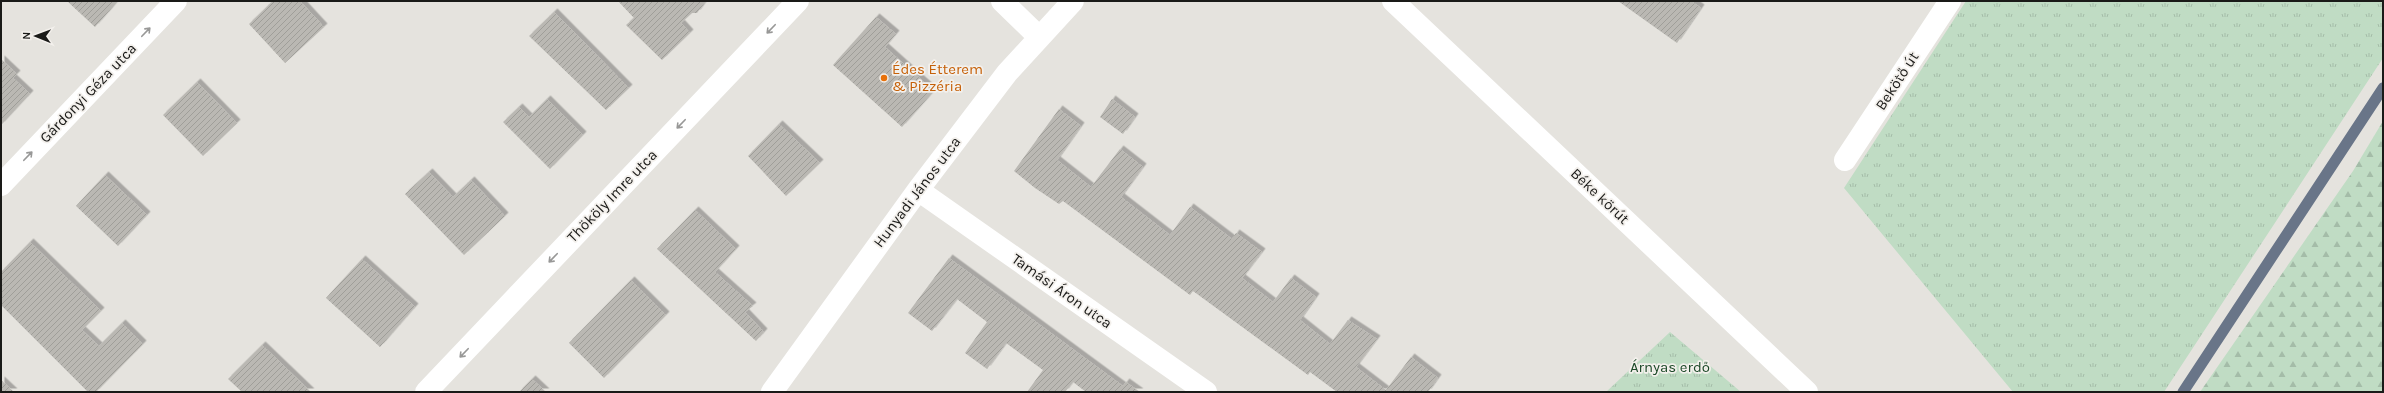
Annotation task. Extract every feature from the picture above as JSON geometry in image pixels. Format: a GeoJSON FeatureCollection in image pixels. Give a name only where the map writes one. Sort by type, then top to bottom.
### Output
{"type":"FeatureCollection","features":[{"type":"Feature","properties":{"kind":"street","name":"Gárdonyi Géza utca"},"geometry":{"type":"LineString","coordinates":[[1,185],[176,1]]}},
{"type":"Feature","properties":{"kind":"street","name":"Thököly Imre utca"},"geometry":{"type":"LineString","coordinates":[[426,392],[798,1]]}},
{"type":"Feature","properties":{"kind":"street"},"geometry":{"type":"LineString","coordinates":[[1002,1],[1040,37]]}},
{"type":"Feature","properties":{"kind":"street","name":"Hunyadi János utca"},"geometry":{"type":"LineString","coordinates":[[772,392],[918,190],[1008,73],[1073,1]]}},
{"type":"Feature","properties":{"kind":"street","name":"Béke körút"},"geometry":{"type":"LineString","coordinates":[[1393,1],[1807,392]]}},
{"type":"Feature","properties":{"kind":"street","name":"Bekötő út"},"geometry":{"type":"LineString","coordinates":[[1845,160],[1950,1]]}},
{"type":"Feature","properties":{"kind":"street","name":"Tamási Áron utca"},"geometry":{"type":"LineString","coordinates":[[918,190],[1206,392]]}},
{"type":"Feature","properties":{"kind":"green space"},"geometry":{"type":"Polygon","coordinates":[[[1966,1],[2383,1],[2383,58],[2164,392],[2013,392],[1844,188],[1966,1]]]}},
{"type":"Feature","properties":{"kind":"green space"},"geometry":{"type":"Polygon","coordinates":[[[2383,121],[2383,392],[2200,392],[2353,171],[2383,121]]]}},
{"type":"Feature","properties":{"kind":"green space","name":"Árnyas erdő"},"geometry":{"type":"Polygon","coordinates":[[[1670,332],[1741,392],[1606,392],[1670,332]]]}},
{"type":"Feature","properties":{"kind":"building"},"geometry":{"type":"Polygon","coordinates":[[[67,1],[118,1],[95,27],[67,1]]]}},
{"type":"Feature","properties":{"kind":"building"},"geometry":{"type":"Polygon","coordinates":[[[273,1],[300,1],[324,27],[285,63],[249,24],[273,1]]]}},
{"type":"Feature","properties":{"kind":"building"},"geometry":{"type":"Polygon","coordinates":[[[618,1],[706,1],[697,13],[692,13],[681,23],[690,33],[662,60],[626,25],[634,18],[618,1]]]}},
{"type":"Feature","properties":{"kind":"building"},"geometry":{"type":"Polygon","coordinates":[[[1618,1],[1691,1],[1701,8],[1677,43],[1618,1]]]}},
{"type":"Feature","properties":{"kind":"building"},"geometry":{"type":"Polygon","coordinates":[[[554,12],[629,88],[606,110],[529,36],[554,12]]]}},
{"type":"Feature","properties":{"kind":"building","name":"Édes Étterem & Pizzéria"},"geometry":{"type":"Polygon","coordinates":[[[876,17],[896,34],[885,47],[934,91],[902,127],[833,65],[876,17]]]}},
{"type":"Feature","properties":{"kind":"building"},"geometry":{"type":"Polygon","coordinates":[[[1,59],[17,74],[13,78],[30,94],[1,125],[1,59]]]}},
{"type":"Feature","properties":{"kind":"building"},"geometry":{"type":"Polygon","coordinates":[[[197,82],[237,123],[203,156],[163,115],[197,82]]]}},
{"type":"Feature","properties":{"kind":"building"},"geometry":{"type":"Polygon","coordinates":[[[547,99],[583,135],[550,169],[503,122],[519,107],[529,117],[547,99]]]}},
{"type":"Feature","properties":{"kind":"building"},"geometry":{"type":"Polygon","coordinates":[[[1112,99],[1135,117],[1123,134],[1100,117],[1112,99]]]}},
{"type":"Feature","properties":{"kind":"building"},"geometry":{"type":"Polygon","coordinates":[[[1059,109],[1081,126],[1057,160],[1091,187],[1120,149],[1143,167],[1121,197],[1170,235],[1190,207],[1232,239],[1236,233],[1262,252],[1242,278],[1273,302],[1291,278],[1316,297],[1300,320],[1330,344],[1348,320],[1377,339],[1356,367],[1386,390],[1411,357],[1438,378],[1428,392],[1337,392],[1310,372],[1308,375],[1193,291],[1190,295],[1063,201],[1059,204],[1035,188],[1014,171],[1059,109]]]}},
{"type":"Feature","properties":{"kind":"building"},"geometry":{"type":"Polygon","coordinates":[[[779,124],[820,163],[786,196],[748,156],[779,124]]]}},
{"type":"Feature","properties":{"kind":"building"},"geometry":{"type":"Polygon","coordinates":[[[429,172],[453,197],[471,180],[505,216],[464,255],[405,194],[429,172]]]}},
{"type":"Feature","properties":{"kind":"building"},"geometry":{"type":"Polygon","coordinates":[[[105,175],[147,215],[118,246],[76,206],[105,175]]]}},
{"type":"Feature","properties":{"kind":"building"},"geometry":{"type":"Polygon","coordinates":[[[695,210],[736,249],[715,272],[753,306],[745,312],[764,332],[756,341],[657,249],[695,210]]]}},
{"type":"Feature","properties":{"kind":"building"},"geometry":{"type":"Polygon","coordinates":[[[30,242],[101,311],[82,330],[99,346],[122,323],[143,344],[96,392],[88,392],[1,305],[1,272],[30,242]]]}},
{"type":"Feature","properties":{"kind":"building"},"geometry":{"type":"Polygon","coordinates":[[[949,258],[1123,386],[1126,382],[1140,392],[1086,392],[1073,382],[1065,392],[1027,392],[1043,370],[1006,343],[987,369],[965,353],[987,322],[957,299],[932,331],[908,313],[949,258]]]}},
{"type":"Feature","properties":{"kind":"building"},"geometry":{"type":"Polygon","coordinates":[[[362,259],[415,307],[380,347],[326,298],[362,259]]]}},
{"type":"Feature","properties":{"kind":"building"},"geometry":{"type":"Polygon","coordinates":[[[631,280],[666,315],[604,378],[569,343],[631,280]]]}},
{"type":"Feature","properties":{"kind":"building"},"geometry":{"type":"Polygon","coordinates":[[[262,345],[311,392],[242,392],[228,379],[262,345]]]}},
{"type":"Feature","properties":{"kind":"building"},"geometry":{"type":"Polygon","coordinates":[[[532,379],[546,392],[519,392],[532,379]]]}},
{"type":"Feature","properties":{"kind":"building"},"geometry":{"type":"Polygon","coordinates":[[[1,380],[14,392],[1,392],[1,380]]]}},
{"type":"Feature","properties":{"kind":"waterway"},"geometry":{"type":"LineString","coordinates":[[2183,392],[2383,88]]}},
{"type":"Feature","properties":{"kind":"place","name":"Édes Étterem & Pizzéria"},"geometry":{"type":"Point","coordinates":[884,78]}}]}
